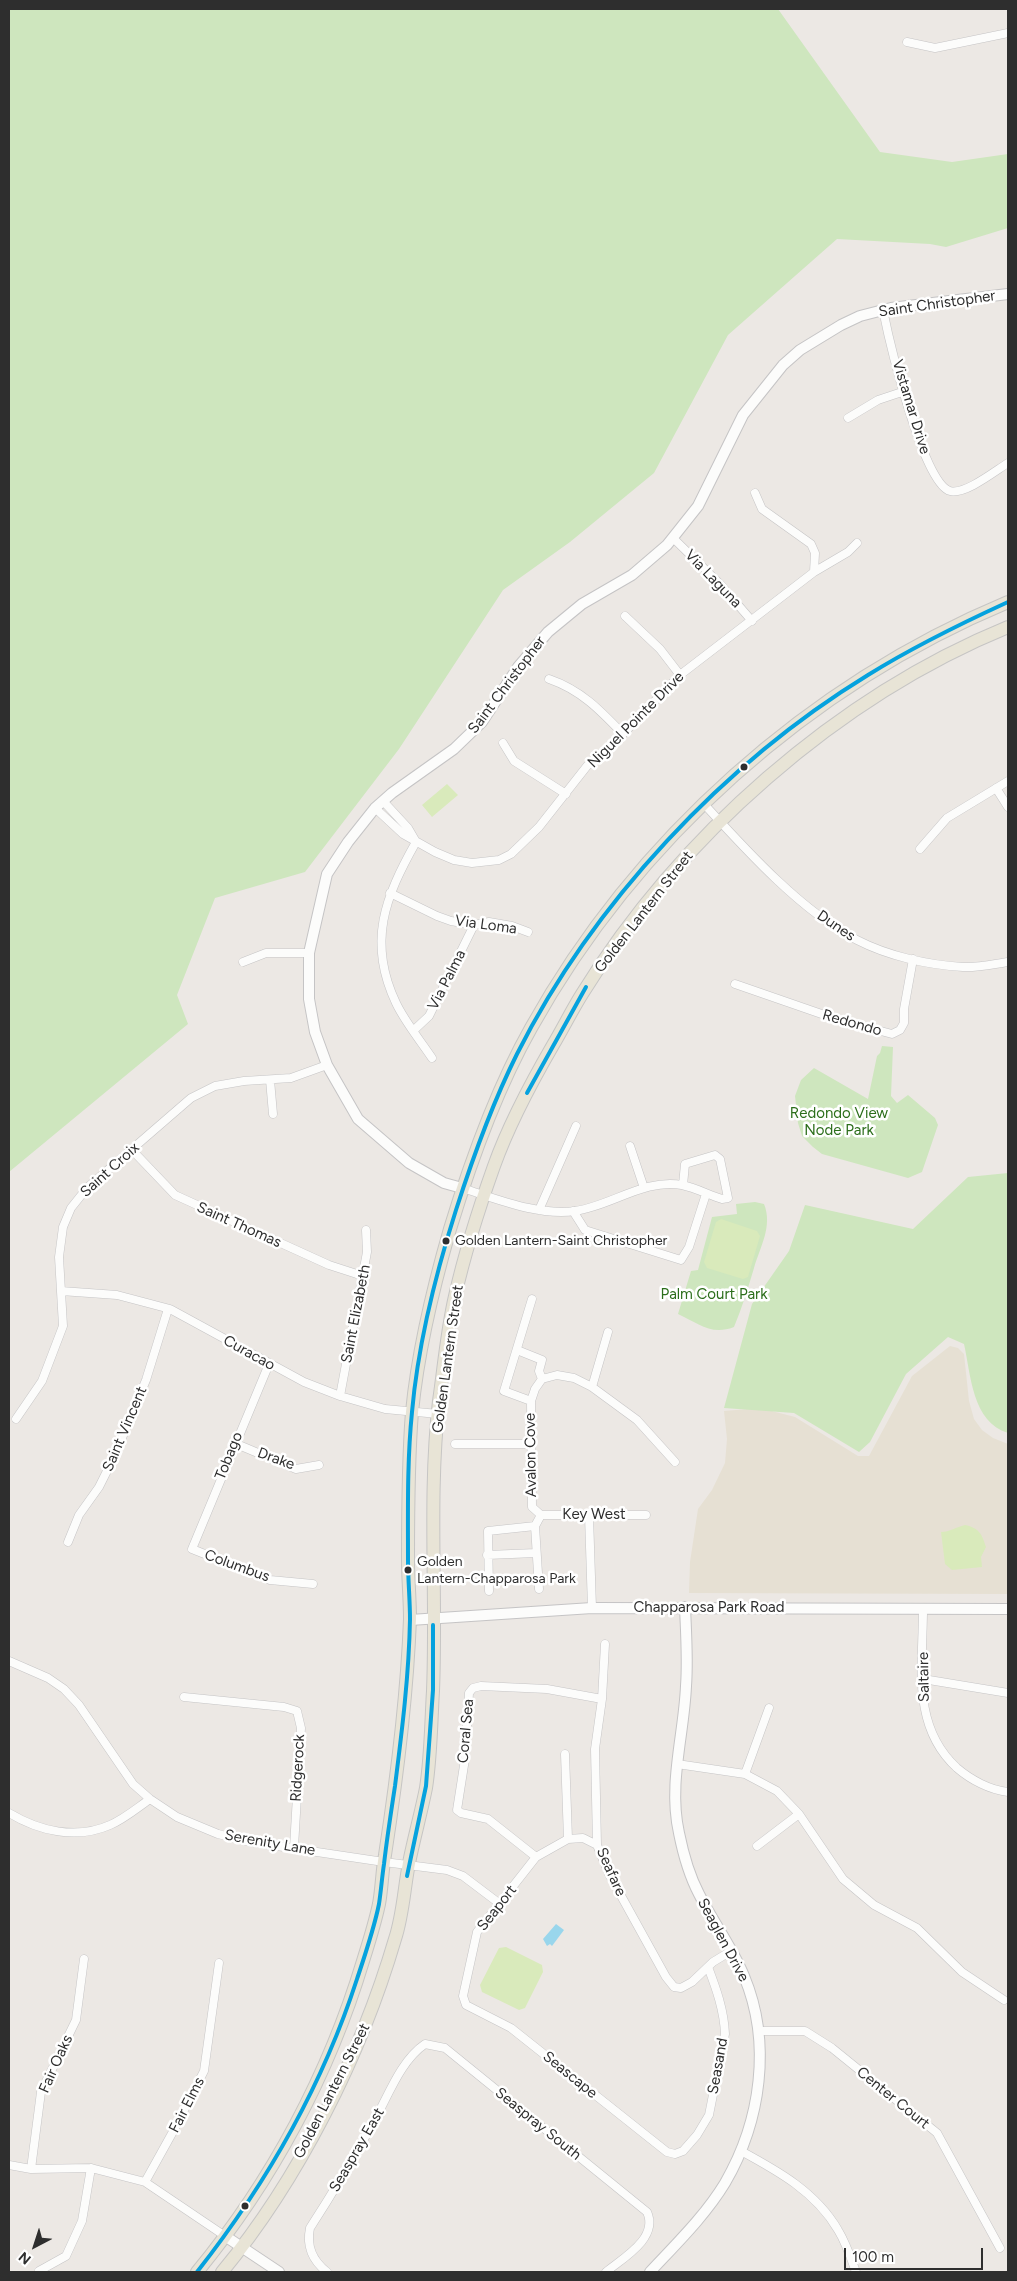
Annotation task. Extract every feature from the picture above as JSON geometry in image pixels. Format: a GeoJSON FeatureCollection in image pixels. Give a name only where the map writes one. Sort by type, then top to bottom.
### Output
{"type":"FeatureCollection","features":[{"type":"Feature","properties":{"kind":"main road","name":"Golden Lantern Street"},"geometry":{"type":"LineString","coordinates":[[197,2272],[225,2236],[268,2172],[298,2121],[338,2034],[360,1970],[379,1904],[396,1781],[410,1620],[408,1561],[412,1411],[433,1288],[462,1188],[500,1091],[531,1026],[578,953],[626,889],[682,825],[749,762],[848,686],[923,642],[1008,602]]}},
{"type":"Feature","properties":{"kind":"main road","name":"Golden Lantern Street"},"geometry":{"type":"LineString","coordinates":[[222,2272],[266,2212],[300,2157],[355,2052],[377,1996],[396,1937],[426,1786],[433,1690],[432,1497],[438,1414],[454,1298],[484,1195],[508,1132],[582,993],[633,921],[720,821],[786,762],[838,722],[908,677],[1008,627]]}},
{"type":"Feature","properties":{"kind":"street"},"geometry":{"type":"LineString","coordinates":[[907,42],[935,48],[1008,33]]}},
{"type":"Feature","properties":{"kind":"street","name":"Saint Christopher"},"geometry":{"type":"LineString","coordinates":[[682,1185],[665,1184],[644,1188],[588,1208],[573,1211],[539,1210],[444,1183],[410,1163],[358,1119],[327,1065],[315,1032],[309,999],[309,953],[327,874],[348,842],[383,800],[432,766],[472,732],[496,702],[518,666],[548,632],[582,604],[616,585],[650,561],[673,538],[698,506],[743,414],[783,365],[800,350],[860,316],[883,310],[1008,294]]}},
{"type":"Feature","properties":{"kind":"street","name":"Vistamar Drive"},"geometry":{"type":"LineString","coordinates":[[883,310],[918,442],[941,486],[952,491],[966,489],[1008,464]]}},
{"type":"Feature","properties":{"kind":"street"},"geometry":{"type":"LineString","coordinates":[[848,418],[878,400],[905,391]]}},
{"type":"Feature","properties":{"kind":"street"},"geometry":{"type":"LineString","coordinates":[[755,493],[762,508],[811,544],[815,554],[814,572]]}},
{"type":"Feature","properties":{"kind":"street","name":"Via Laguna"},"geometry":{"type":"LineString","coordinates":[[673,538],[719,582],[752,621]]}},
{"type":"Feature","properties":{"kind":"street","name":"Niguel Pointe Drive"},"geometry":{"type":"LineString","coordinates":[[375,808],[403,834],[454,860],[486,863],[499,860],[521,844],[566,794],[588,766],[623,734],[680,674],[814,572],[848,552],[857,543]]}},
{"type":"Feature","properties":{"kind":"street"},"geometry":{"type":"LineString","coordinates":[[625,616],[660,649],[680,674]]}},
{"type":"Feature","properties":{"kind":"street"},"geometry":{"type":"LineString","coordinates":[[549,679],[568,686],[596,706],[623,734]]}},
{"type":"Feature","properties":{"kind":"street"},"geometry":{"type":"LineString","coordinates":[[503,743],[514,761],[566,794]]}},
{"type":"Feature","properties":{"kind":"street"},"geometry":{"type":"LineString","coordinates":[[920,849],[947,818],[1008,781]]}},
{"type":"Feature","properties":{"kind":"street"},"geometry":{"type":"LineString","coordinates":[[996,788],[1008,807]]}},
{"type":"Feature","properties":{"kind":"street"},"geometry":{"type":"LineString","coordinates":[[383,800],[408,828],[416,842],[390,893],[381,933],[384,972],[396,1004],[432,1058]]}},
{"type":"Feature","properties":{"kind":"street","name":"Dunes"},"geometry":{"type":"LineString","coordinates":[[704,804],[769,871],[828,923],[858,941],[913,959],[964,967],[1008,962]]}},
{"type":"Feature","properties":{"kind":"street","name":"Via Loma"},"geometry":{"type":"LineString","coordinates":[[390,893],[437,916],[474,925],[489,922],[512,926],[528,932]]}},
{"type":"Feature","properties":{"kind":"street","name":"Via Palma"},"geometry":{"type":"LineString","coordinates":[[414,1030],[429,1016],[474,925]]}},
{"type":"Feature","properties":{"kind":"street"},"geometry":{"type":"LineString","coordinates":[[243,962],[266,953],[309,953]]}},
{"type":"Feature","properties":{"kind":"street","name":"Redondo"},"geometry":{"type":"LineString","coordinates":[[735,984],[836,1020],[892,1034],[900,1030],[904,1022],[904,1009],[913,959]]}},
{"type":"Feature","properties":{"kind":"street","name":"Saint Croix"},"geometry":{"type":"LineString","coordinates":[[16,1420],[42,1381],[63,1326],[59,1257],[63,1227],[71,1208],[87,1188],[191,1098],[215,1086],[244,1081],[291,1078],[327,1065]]}},
{"type":"Feature","properties":{"kind":"street"},"geometry":{"type":"LineString","coordinates":[[270,1080],[273,1114]]}},
{"type":"Feature","properties":{"kind":"street"},"geometry":{"type":"LineString","coordinates":[[539,1210],[576,1126]]}},
{"type":"Feature","properties":{"kind":"street"},"geometry":{"type":"LineString","coordinates":[[630,1146],[644,1188]]}},
{"type":"Feature","properties":{"kind":"street","name":"Saint Thomas"},"geometry":{"type":"LineString","coordinates":[[132,1150],[175,1195],[321,1261],[363,1276]]}},
{"type":"Feature","properties":{"kind":"street"},"geometry":{"type":"LineString","coordinates":[[714,1155],[718,1156],[728,1198],[722,1200],[706,1194],[682,1185],[685,1164],[714,1155]]}},
{"type":"Feature","properties":{"kind":"street"},"geometry":{"type":"LineString","coordinates":[[573,1211],[584,1230],[681,1260],[689,1247],[706,1194]]}},
{"type":"Feature","properties":{"kind":"street","name":"Saint Elizabeth"},"geometry":{"type":"LineString","coordinates":[[340,1396],[367,1252],[366,1230]]}},
{"type":"Feature","properties":{"kind":"street","name":"Curacao"},"geometry":{"type":"LineString","coordinates":[[60,1291],[117,1295],[168,1309],[304,1382],[340,1396],[386,1409],[438,1414]]}},
{"type":"Feature","properties":{"kind":"street"},"geometry":{"type":"LineString","coordinates":[[530,1401],[504,1391],[532,1299]]}},
{"type":"Feature","properties":{"kind":"street","name":"Saint Vincent"},"geometry":{"type":"LineString","coordinates":[[68,1542],[79,1515],[99,1487],[114,1457],[146,1380],[168,1309]]}},
{"type":"Feature","properties":{"kind":"street"},"geometry":{"type":"LineString","coordinates":[[592,1387],[608,1332]]}},
{"type":"Feature","properties":{"kind":"street"},"geometry":{"type":"LineString","coordinates":[[517,1350],[542,1360],[539,1371],[542,1379],[557,1374],[574,1378],[592,1387],[637,1420],[675,1462]]}},
{"type":"Feature","properties":{"kind":"street","name":"Tobago"},"geometry":{"type":"LineString","coordinates":[[192,1549],[234,1443],[269,1364]]}},
{"type":"Feature","properties":{"kind":"street","name":"Avalon Cove"},"geometry":{"type":"LineString","coordinates":[[535,1526],[541,1515],[532,1507],[530,1401],[534,1389],[542,1379]]}},
{"type":"Feature","properties":{"kind":"street","name":"Drake"},"geometry":{"type":"LineString","coordinates":[[234,1443],[296,1469],[319,1465]]}},
{"type":"Feature","properties":{"kind":"street"},"geometry":{"type":"LineString","coordinates":[[455,1444],[531,1444]]}},
{"type":"Feature","properties":{"kind":"street","name":"Key West"},"geometry":{"type":"LineString","coordinates":[[541,1515],[646,1515]]}},
{"type":"Feature","properties":{"kind":"street"},"geometry":{"type":"LineString","coordinates":[[589,1516],[592,1608]]}},
{"type":"Feature","properties":{"kind":"street"},"geometry":{"type":"LineString","coordinates":[[489,1591],[488,1531],[535,1526],[539,1589]]}},
{"type":"Feature","properties":{"kind":"street","name":"Columbus"},"geometry":{"type":"LineString","coordinates":[[192,1549],[270,1580],[313,1584]]}},
{"type":"Feature","properties":{"kind":"street"},"geometry":{"type":"LineString","coordinates":[[488,1555],[536,1553]]}},
{"type":"Feature","properties":{"kind":"street","name":"Seaglen Drive"},"geometry":{"type":"LineString","coordinates":[[650,2272],[695,2223],[724,2184],[741,2151],[757,2102],[760,2065],[759,2031],[753,2002],[744,1976],[698,1893],[688,1867],[678,1831],[675,1799],[686,1686],[685,1607]]}},
{"type":"Feature","properties":{"kind":"street","name":"Chapparosa Park Road"},"geometry":{"type":"LineString","coordinates":[[410,1620],[592,1608],[1008,1609]]}},
{"type":"Feature","properties":{"kind":"street","name":"Saltaire"},"geometry":{"type":"LineString","coordinates":[[923,1609],[922,1701],[927,1722],[936,1742],[948,1759],[964,1774],[983,1785],[1008,1792]]}},
{"type":"Feature","properties":{"kind":"street","name":"Seafare"},"geometry":{"type":"LineString","coordinates":[[606,1644],[602,1699],[595,1749],[597,1845],[609,1874],[666,1977],[674,1987],[681,1988],[692,1982],[708,1967],[731,1951]]}},
{"type":"Feature","properties":{"kind":"street","name":"Serenity Lane"},"geometry":{"type":"LineString","coordinates":[[9,1660],[48,1678],[64,1689],[79,1705],[133,1784],[150,1799],[177,1817],[218,1834],[250,1842],[447,1870],[462,1876],[500,1904]]}},
{"type":"Feature","properties":{"kind":"street"},"geometry":{"type":"LineString","coordinates":[[923,1679],[1008,1692]]}},
{"type":"Feature","properties":{"kind":"street","name":"Coral Sea"},"geometry":{"type":"LineString","coordinates":[[536,1857],[488,1819],[461,1813],[457,1810],[465,1758],[468,1693],[473,1688],[481,1686],[547,1690],[602,1699]]}},
{"type":"Feature","properties":{"kind":"street","name":"Ridgerock"},"geometry":{"type":"LineString","coordinates":[[184,1697],[284,1707],[296,1712],[301,1728],[294,1848]]}},
{"type":"Feature","properties":{"kind":"street"},"geometry":{"type":"LineString","coordinates":[[744,1774],[769,1708]]}},
{"type":"Feature","properties":{"kind":"street"},"geometry":{"type":"LineString","coordinates":[[565,1754],[568,1839],[583,1838],[597,1845]]}},
{"type":"Feature","properties":{"kind":"street"},"geometry":{"type":"LineString","coordinates":[[677,1764],[744,1774],[777,1791],[799,1814],[843,1879],[874,1905],[917,1928],[962,1972],[1004,2000]]}},
{"type":"Feature","properties":{"kind":"street"},"geometry":{"type":"LineString","coordinates":[[9,1813],[29,1825],[72,1834],[110,1825],[150,1799]]}},
{"type":"Feature","properties":{"kind":"street"},"geometry":{"type":"LineString","coordinates":[[758,1846],[799,1814]]}},
{"type":"Feature","properties":{"kind":"street","name":"Seaport"},"geometry":{"type":"LineString","coordinates":[[464,2000],[463,1996],[475,1937],[536,1857],[568,1839]]}},
{"type":"Feature","properties":{"kind":"street","name":"Fair Oaks"},"geometry":{"type":"LineString","coordinates":[[30,2169],[42,2092],[76,2020],[84,1959]]}},
{"type":"Feature","properties":{"kind":"street","name":"Fair Elms"},"geometry":{"type":"LineString","coordinates":[[145,2182],[176,2128],[204,2071],[219,1963]]}},
{"type":"Feature","properties":{"kind":"street","name":"Seasand"},"geometry":{"type":"LineString","coordinates":[[674,2154],[683,2151],[688,2146],[709,2115],[725,2034],[725,2022],[717,1990],[708,1967]]}},
{"type":"Feature","properties":{"kind":"street","name":"Seascape"},"geometry":{"type":"LineString","coordinates":[[464,2000],[466,2004],[511,2028],[667,2152],[674,2154]]}},
{"type":"Feature","properties":{"kind":"street","name":"Center Court"},"geometry":{"type":"LineString","coordinates":[[759,2031],[805,2030],[832,2048],[937,2133],[1000,2248]]}},
{"type":"Feature","properties":{"kind":"street","name":"Seaspray South"},"geometry":{"type":"LineString","coordinates":[[426,2044],[445,2048],[647,2212],[651,2220],[650,2229],[632,2252],[606,2272]]}},
{"type":"Feature","properties":{"kind":"street","name":"Seaspray East"},"geometry":{"type":"LineString","coordinates":[[327,2272],[316,2263],[312,2256],[308,2236],[310,2228],[373,2124],[401,2071],[418,2049],[426,2044]]}},
{"type":"Feature","properties":{"kind":"street"},"geometry":{"type":"LineString","coordinates":[[741,2151],[775,2170],[813,2198],[838,2230],[856,2272]]}},
{"type":"Feature","properties":{"kind":"street"},"geometry":{"type":"LineString","coordinates":[[9,2165],[30,2169],[91,2168],[145,2182],[279,2272]]}},
{"type":"Feature","properties":{"kind":"street"},"geometry":{"type":"LineString","coordinates":[[39,2271],[66,2256],[82,2221],[91,2168]]}},
{"type":"Feature","properties":{"kind":"shaded area"},"geometry":{"type":"Polygon","coordinates":[[[950,1346],[958,1348],[964,1354],[969,1401],[974,1419],[982,1430],[993,1438],[1008,1444],[1008,1594],[689,1593],[690,1562],[698,1509],[712,1490],[725,1463],[727,1439],[724,1411],[760,1408],[795,1417],[858,1456],[869,1456],[912,1376],[950,1346]]]}},
{"type":"Feature","properties":{"kind":"green space"},"geometry":{"type":"Polygon","coordinates":[[[9,9],[778,9],[880,152],[952,162],[1008,154],[1008,228],[946,247],[930,244],[837,239],[728,335],[654,473],[570,542],[503,590],[399,749],[305,872],[215,898],[177,995],[188,1024],[9,1172],[9,9]]]}},
{"type":"Feature","properties":{"kind":"green space"},"geometry":{"type":"Polygon","coordinates":[[[447,784],[458,795],[432,817],[422,805],[447,784]]]}},
{"type":"Feature","properties":{"kind":"green space","name":"Redondo View Node Park"},"geometry":{"type":"Polygon","coordinates":[[[882,1046],[893,1047],[891,1096],[897,1103],[908,1095],[935,1118],[938,1125],[922,1172],[908,1178],[822,1154],[802,1136],[798,1123],[795,1096],[801,1080],[814,1068],[868,1099],[877,1056],[882,1046]]]}},
{"type":"Feature","properties":{"kind":"green space"},"geometry":{"type":"Polygon","coordinates":[[[1008,1173],[1008,1433],[996,1427],[987,1419],[980,1408],[975,1396],[964,1344],[948,1337],[906,1374],[870,1442],[859,1452],[794,1413],[724,1408],[752,1304],[789,1251],[805,1205],[913,1229],[968,1177],[1008,1173]]]}},
{"type":"Feature","properties":{"kind":"green space","name":"Palm Court Park"},"geometry":{"type":"Polygon","coordinates":[[[755,1202],[764,1204],[767,1220],[766,1228],[745,1298],[734,1327],[718,1330],[711,1329],[678,1314],[691,1271],[698,1270],[712,1217],[737,1214],[736,1204],[755,1202]]]}},
{"type":"Feature","properties":{"kind":"green space"},"geometry":{"type":"Polygon","coordinates":[[[721,1219],[757,1231],[760,1236],[748,1277],[743,1279],[707,1268],[704,1262],[716,1222],[721,1219]]]}},
{"type":"Feature","properties":{"kind":"green space"},"geometry":{"type":"Polygon","coordinates":[[[965,1525],[977,1530],[983,1538],[986,1547],[981,1557],[982,1567],[952,1570],[945,1564],[941,1532],[965,1525]]]}},
{"type":"Feature","properties":{"kind":"green space"},"geometry":{"type":"Polygon","coordinates":[[[506,1947],[542,1965],[543,1972],[525,2008],[519,2010],[482,1992],[480,1985],[499,1948],[506,1947]]]}},
{"type":"Feature","properties":{"kind":"water"},"geometry":{"type":"Polygon","coordinates":[[[556,1924],[564,1930],[552,1946],[550,1944],[547,1946],[543,1939],[556,1924]]]}},
{"type":"Feature","properties":{"kind":"transit line"},"geometry":{"type":"LineString","coordinates":[[197,2272],[247,2204],[290,2133],[309,2096],[343,2019],[375,1923],[395,1786],[407,1682],[410,1619],[408,1560],[410,1430],[418,1361],[434,1285],[456,1210],[499,1092],[517,1054],[548,998],[584,943],[623,891],[667,841],[714,794],[763,750],[815,710],[868,675],[937,636],[1008,602]]}},
{"type":"Feature","properties":{"kind":"transit line"},"geometry":{"type":"LineString","coordinates":[[527,1093],[586,987]]}},
{"type":"Feature","properties":{"kind":"transit line"},"geometry":{"type":"LineString","coordinates":[[407,1876],[426,1786],[433,1690],[433,1625]]}},
{"type":"Feature","properties":{"kind":"place","name":"Golden Lantern-Saint Christopher"},"geometry":{"type":"Point","coordinates":[446,1241]}},
{"type":"Feature","properties":{"kind":"place","name":"Golden Lantern-Chapparosa Park"},"geometry":{"type":"Point","coordinates":[408,1570]}}]}
